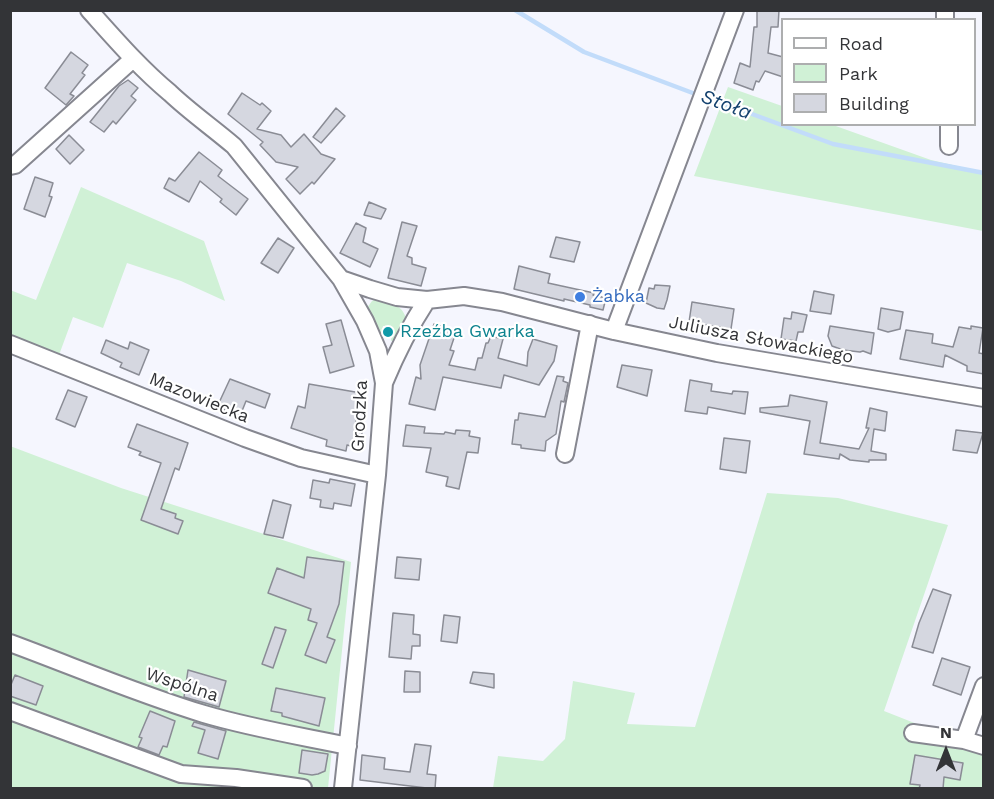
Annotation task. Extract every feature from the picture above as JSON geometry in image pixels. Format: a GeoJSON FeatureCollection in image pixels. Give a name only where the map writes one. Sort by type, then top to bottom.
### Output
{"type":"FeatureCollection","features":[{"type":"Feature","properties":{"kind":"street","name":"Grodzka"},"geometry":{"type":"LineString","coordinates":[[89,10],[133,59],[170,94],[234,146],[341,279],[365,321],[378,351],[384,383],[343,789]]}},
{"type":"Feature","properties":{"kind":"street"},"geometry":{"type":"LineString","coordinates":[[614,331],[735,10]]}},
{"type":"Feature","properties":{"kind":"street"},"geometry":{"type":"LineString","coordinates":[[10,166],[15,165],[133,59]]}},
{"type":"Feature","properties":{"kind":"street"},"geometry":{"type":"LineString","coordinates":[[949,126],[949,146]]}},
{"type":"Feature","properties":{"kind":"street","name":"Juliusza Słowackiego"},"geometry":{"type":"LineString","coordinates":[[341,279],[397,297],[427,300],[464,296],[502,302],[614,331],[729,355],[984,398]]}},
{"type":"Feature","properties":{"kind":"street"},"geometry":{"type":"LineString","coordinates":[[384,383],[394,359],[427,300]]}},
{"type":"Feature","properties":{"kind":"street"},"geometry":{"type":"LineString","coordinates":[[565,454],[590,324]]}},
{"type":"Feature","properties":{"kind":"street","name":"Mazowiecka"},"geometry":{"type":"LineString","coordinates":[[10,344],[245,438],[301,458],[376,475]]}},
{"type":"Feature","properties":{"kind":"street","name":"Wspólna"},"geometry":{"type":"LineString","coordinates":[[10,643],[98,677],[206,714],[265,730],[348,746]]}},
{"type":"Feature","properties":{"kind":"street"},"geometry":{"type":"LineString","coordinates":[[963,740],[984,686]]}},
{"type":"Feature","properties":{"kind":"street"},"geometry":{"type":"LineString","coordinates":[[10,711],[182,774],[236,778],[303,789]]}},
{"type":"Feature","properties":{"kind":"street"},"geometry":{"type":"LineString","coordinates":[[913,733],[963,740],[984,746]]}},
{"type":"Feature","properties":{"kind":"green space"},"geometry":{"type":"Polygon","coordinates":[[[728,87],[781,106],[781,126],[836,126],[931,160],[983,172],[983,231],[694,176],[728,87]]]}},
{"type":"Feature","properties":{"kind":"green space"},"geometry":{"type":"Polygon","coordinates":[[[81,187],[204,241],[225,301],[181,281],[127,263],[103,328],[73,317],[59,355],[11,339],[10,290],[36,300],[81,187]]]}},
{"type":"Feature","properties":{"kind":"green space"},"geometry":{"type":"Polygon","coordinates":[[[376,299],[399,307],[404,314],[406,319],[395,340],[391,341],[392,327],[383,326],[381,340],[367,308],[376,299]]]}},
{"type":"Feature","properties":{"kind":"green space"},"geometry":{"type":"Polygon","coordinates":[[[10,446],[121,488],[351,562],[328,788],[11,788],[10,446]]]}},
{"type":"Feature","properties":{"kind":"green space"},"geometry":{"type":"Polygon","coordinates":[[[767,493],[838,498],[948,525],[884,711],[983,750],[983,788],[493,788],[498,756],[543,761],[565,739],[573,681],[635,693],[627,724],[695,727],[767,493]]]}},
{"type":"Feature","properties":{"kind":"building"},"geometry":{"type":"Polygon","coordinates":[[[757,10],[779,10],[778,27],[771,27],[768,53],[781,56],[781,76],[765,71],[759,82],[756,81],[753,90],[734,83],[740,63],[750,67],[754,27],[757,27],[757,10]]]}},
{"type":"Feature","properties":{"kind":"building"},"geometry":{"type":"Polygon","coordinates":[[[71,52],[88,65],[82,73],[85,75],[70,94],[74,96],[66,105],[45,88],[71,52]]]}},
{"type":"Feature","properties":{"kind":"building"},"geometry":{"type":"Polygon","coordinates":[[[128,80],[138,88],[131,96],[136,100],[116,124],[113,121],[104,132],[90,122],[119,86],[128,80]]]}},
{"type":"Feature","properties":{"kind":"building"},"geometry":{"type":"Polygon","coordinates":[[[242,93],[260,105],[262,103],[271,111],[257,129],[281,135],[291,147],[304,134],[321,154],[335,159],[314,184],[312,182],[300,194],[286,179],[298,167],[276,162],[260,145],[263,142],[228,114],[242,93]]]}},
{"type":"Feature","properties":{"kind":"building"},"geometry":{"type":"Polygon","coordinates":[[[336,108],[345,116],[321,143],[313,137],[336,108]]]}},
{"type":"Feature","properties":{"kind":"building"},"geometry":{"type":"Polygon","coordinates":[[[69,135],[84,150],[70,164],[56,149],[69,135]]]}},
{"type":"Feature","properties":{"kind":"building"},"geometry":{"type":"Polygon","coordinates":[[[199,152],[222,170],[218,176],[248,199],[236,215],[220,202],[222,199],[200,181],[189,202],[164,188],[169,178],[175,181],[199,152]]]}},
{"type":"Feature","properties":{"kind":"building"},"geometry":{"type":"Polygon","coordinates":[[[35,177],[53,183],[49,196],[52,197],[45,217],[24,209],[35,177]]]}},
{"type":"Feature","properties":{"kind":"building"},"geometry":{"type":"Polygon","coordinates":[[[369,202],[386,209],[381,219],[364,215],[369,202]]]}},
{"type":"Feature","properties":{"kind":"building"},"geometry":{"type":"Polygon","coordinates":[[[402,222],[417,226],[407,256],[412,258],[412,264],[426,268],[421,286],[388,278],[402,222]]]}},
{"type":"Feature","properties":{"kind":"building"},"geometry":{"type":"Polygon","coordinates":[[[356,223],[366,228],[363,242],[378,249],[370,267],[340,253],[356,223]]]}},
{"type":"Feature","properties":{"kind":"building"},"geometry":{"type":"Polygon","coordinates":[[[556,237],[580,242],[574,262],[550,257],[556,237]]]}},
{"type":"Feature","properties":{"kind":"building"},"geometry":{"type":"Polygon","coordinates":[[[278,238],[294,248],[278,273],[261,263],[278,238]]]}},
{"type":"Feature","properties":{"kind":"building"},"geometry":{"type":"Polygon","coordinates":[[[519,266],[550,274],[548,283],[594,293],[593,295],[606,298],[603,310],[590,307],[590,305],[514,289],[519,266]]]}},
{"type":"Feature","properties":{"kind":"building"},"geometry":{"type":"Polygon","coordinates":[[[655,285],[670,286],[664,309],[646,303],[649,288],[654,289],[655,285]]]}},
{"type":"Feature","properties":{"kind":"building"},"geometry":{"type":"Polygon","coordinates":[[[814,291],[834,295],[831,314],[810,311],[814,291]]]}},
{"type":"Feature","properties":{"kind":"building"},"geometry":{"type":"Polygon","coordinates":[[[692,302],[734,309],[731,329],[689,322],[692,302]]]}},
{"type":"Feature","properties":{"kind":"building"},"geometry":{"type":"Polygon","coordinates":[[[881,308],[903,312],[900,329],[888,332],[878,329],[881,308]]]}},
{"type":"Feature","properties":{"kind":"building"},"geometry":{"type":"Polygon","coordinates":[[[792,312],[807,315],[803,332],[798,332],[796,341],[781,339],[784,318],[791,319],[792,312]]]}},
{"type":"Feature","properties":{"kind":"building"},"geometry":{"type":"Polygon","coordinates":[[[341,320],[354,366],[330,373],[323,347],[332,345],[326,324],[341,320]]]}},
{"type":"Feature","properties":{"kind":"building"},"geometry":{"type":"Polygon","coordinates":[[[434,324],[456,332],[450,350],[454,351],[449,365],[475,370],[478,358],[482,358],[486,343],[491,336],[503,339],[498,358],[527,366],[528,352],[533,339],[557,346],[554,361],[539,385],[504,375],[501,388],[443,377],[435,410],[409,404],[416,377],[421,379],[420,365],[434,324]]]}},
{"type":"Feature","properties":{"kind":"building"},"geometry":{"type":"Polygon","coordinates":[[[830,326],[874,333],[871,354],[832,346],[828,336],[830,326]]]}},
{"type":"Feature","properties":{"kind":"building"},"geometry":{"type":"Polygon","coordinates":[[[971,326],[983,328],[979,353],[984,354],[984,374],[967,371],[967,366],[945,355],[943,367],[900,359],[906,330],[933,334],[932,343],[953,347],[959,327],[971,329],[971,326]]]}},
{"type":"Feature","properties":{"kind":"building"},"geometry":{"type":"Polygon","coordinates":[[[106,340],[128,349],[130,342],[149,350],[139,375],[120,367],[122,363],[101,353],[106,340]]]}},
{"type":"Feature","properties":{"kind":"building"},"geometry":{"type":"Polygon","coordinates":[[[622,365],[652,370],[647,396],[617,387],[622,365]]]}},
{"type":"Feature","properties":{"kind":"building"},"geometry":{"type":"Polygon","coordinates":[[[557,376],[564,377],[563,381],[568,383],[564,402],[561,401],[556,434],[546,441],[545,451],[521,448],[521,445],[512,444],[515,420],[518,420],[519,413],[545,417],[557,376]]]}},
{"type":"Feature","properties":{"kind":"building"},"geometry":{"type":"Polygon","coordinates":[[[230,379],[270,394],[265,408],[246,401],[240,416],[217,407],[230,379]]]}},
{"type":"Feature","properties":{"kind":"building"},"geometry":{"type":"Polygon","coordinates":[[[690,380],[712,384],[711,391],[732,394],[733,391],[748,392],[745,414],[708,407],[707,414],[685,411],[690,380]]]}},
{"type":"Feature","properties":{"kind":"building"},"geometry":{"type":"Polygon","coordinates":[[[309,384],[361,393],[355,427],[363,429],[358,448],[347,445],[346,451],[326,446],[327,440],[291,428],[298,406],[305,408],[309,384]]]}},
{"type":"Feature","properties":{"kind":"building"},"geometry":{"type":"Polygon","coordinates":[[[68,390],[87,397],[75,427],[56,419],[68,390]]]}},
{"type":"Feature","properties":{"kind":"building"},"geometry":{"type":"Polygon","coordinates":[[[790,395],[827,402],[820,443],[859,449],[869,428],[866,428],[870,408],[887,412],[885,431],[874,429],[871,451],[886,454],[886,460],[869,460],[869,462],[850,460],[840,454],[839,459],[804,454],[810,421],[760,412],[760,408],[788,406],[790,395]]]}},
{"type":"Feature","properties":{"kind":"building"},"geometry":{"type":"Polygon","coordinates":[[[137,424],[188,443],[179,470],[175,468],[161,509],[176,514],[175,518],[183,521],[178,534],[141,520],[161,463],[139,455],[141,452],[128,447],[137,424]]]}},
{"type":"Feature","properties":{"kind":"building"},"geometry":{"type":"Polygon","coordinates":[[[406,425],[425,427],[424,433],[455,434],[456,430],[470,431],[469,436],[480,438],[478,453],[467,452],[459,489],[446,486],[448,477],[426,472],[431,448],[403,446],[406,425]]]}},
{"type":"Feature","properties":{"kind":"building"},"geometry":{"type":"Polygon","coordinates":[[[956,430],[983,433],[977,453],[953,450],[956,430]]]}},
{"type":"Feature","properties":{"kind":"building"},"geometry":{"type":"Polygon","coordinates":[[[724,438],[750,441],[746,473],[720,469],[724,438]]]}},
{"type":"Feature","properties":{"kind":"building"},"geometry":{"type":"Polygon","coordinates":[[[330,479],[355,484],[351,506],[334,503],[333,509],[320,507],[321,500],[310,498],[313,480],[329,483],[330,479]]]}},
{"type":"Feature","properties":{"kind":"building"},"geometry":{"type":"Polygon","coordinates":[[[273,500],[291,505],[283,538],[264,534],[273,500]]]}},
{"type":"Feature","properties":{"kind":"building"},"geometry":{"type":"Polygon","coordinates":[[[307,557],[344,562],[339,604],[327,637],[335,640],[326,663],[305,655],[317,623],[308,620],[311,609],[268,593],[277,568],[304,578],[307,557]]]}},
{"type":"Feature","properties":{"kind":"building"},"geometry":{"type":"Polygon","coordinates":[[[397,557],[421,559],[419,580],[395,578],[397,557]]]}},
{"type":"Feature","properties":{"kind":"building"},"geometry":{"type":"Polygon","coordinates":[[[933,589],[951,595],[933,653],[912,647],[933,589]]]}},
{"type":"Feature","properties":{"kind":"building"},"geometry":{"type":"Polygon","coordinates":[[[393,613],[414,615],[413,634],[420,635],[420,646],[412,646],[411,659],[389,657],[393,613]]]}},
{"type":"Feature","properties":{"kind":"building"},"geometry":{"type":"Polygon","coordinates":[[[444,615],[460,617],[457,643],[441,641],[444,615]]]}},
{"type":"Feature","properties":{"kind":"building"},"geometry":{"type":"Polygon","coordinates":[[[275,627],[286,630],[273,668],[262,664],[275,627]]]}},
{"type":"Feature","properties":{"kind":"building"},"geometry":{"type":"Polygon","coordinates":[[[942,658],[970,667],[961,695],[933,685],[942,658]]]}},
{"type":"Feature","properties":{"kind":"building"},"geometry":{"type":"Polygon","coordinates":[[[188,670],[226,681],[219,707],[184,697],[188,670]]]}},
{"type":"Feature","properties":{"kind":"building"},"geometry":{"type":"Polygon","coordinates":[[[405,671],[420,672],[420,692],[404,692],[405,671]]]}},
{"type":"Feature","properties":{"kind":"building"},"geometry":{"type":"Polygon","coordinates":[[[473,672],[494,674],[494,688],[470,683],[473,672]]]}},
{"type":"Feature","properties":{"kind":"building"},"geometry":{"type":"Polygon","coordinates":[[[15,675],[43,686],[36,705],[10,696],[10,687],[15,675]]]}},
{"type":"Feature","properties":{"kind":"building"},"geometry":{"type":"Polygon","coordinates":[[[276,688],[325,698],[319,726],[271,711],[276,688]]]}},
{"type":"Feature","properties":{"kind":"building"},"geometry":{"type":"Polygon","coordinates":[[[150,711],[175,721],[167,747],[163,746],[159,755],[138,747],[142,738],[139,737],[150,711]]]}},
{"type":"Feature","properties":{"kind":"building"},"geometry":{"type":"Polygon","coordinates":[[[194,722],[226,731],[218,759],[198,753],[205,730],[192,726],[194,722]]]}},
{"type":"Feature","properties":{"kind":"building"},"geometry":{"type":"Polygon","coordinates":[[[415,744],[431,746],[427,774],[436,775],[435,789],[360,780],[362,755],[385,758],[384,769],[410,772],[415,744]]]}},
{"type":"Feature","properties":{"kind":"building"},"geometry":{"type":"Polygon","coordinates":[[[302,750],[328,754],[325,771],[312,775],[299,773],[302,750]]]}},
{"type":"Feature","properties":{"kind":"building"},"geometry":{"type":"Polygon","coordinates":[[[915,755],[963,763],[960,780],[944,777],[943,789],[919,789],[920,785],[910,784],[915,755]]]}},
{"type":"Feature","properties":{"kind":"waterway","name":"Stoła"},"geometry":{"type":"LineString","coordinates":[[515,10],[584,52],[698,95]]}},
{"type":"Feature","properties":{"kind":"waterway","name":"Stoła"},"geometry":{"type":"LineString","coordinates":[[706,97],[781,125]]}},
{"type":"Feature","properties":{"kind":"waterway","name":"Stoła"},"geometry":{"type":"LineString","coordinates":[[784,126],[833,144],[984,173]]}},
{"type":"Feature","properties":{"kind":"place","name":"Żabka"},"geometry":{"type":"Point","coordinates":[580,297]}},
{"type":"Feature","properties":{"kind":"place","name":"Rzeźba Gwarka"},"geometry":{"type":"Point","coordinates":[388,332]}}]}
